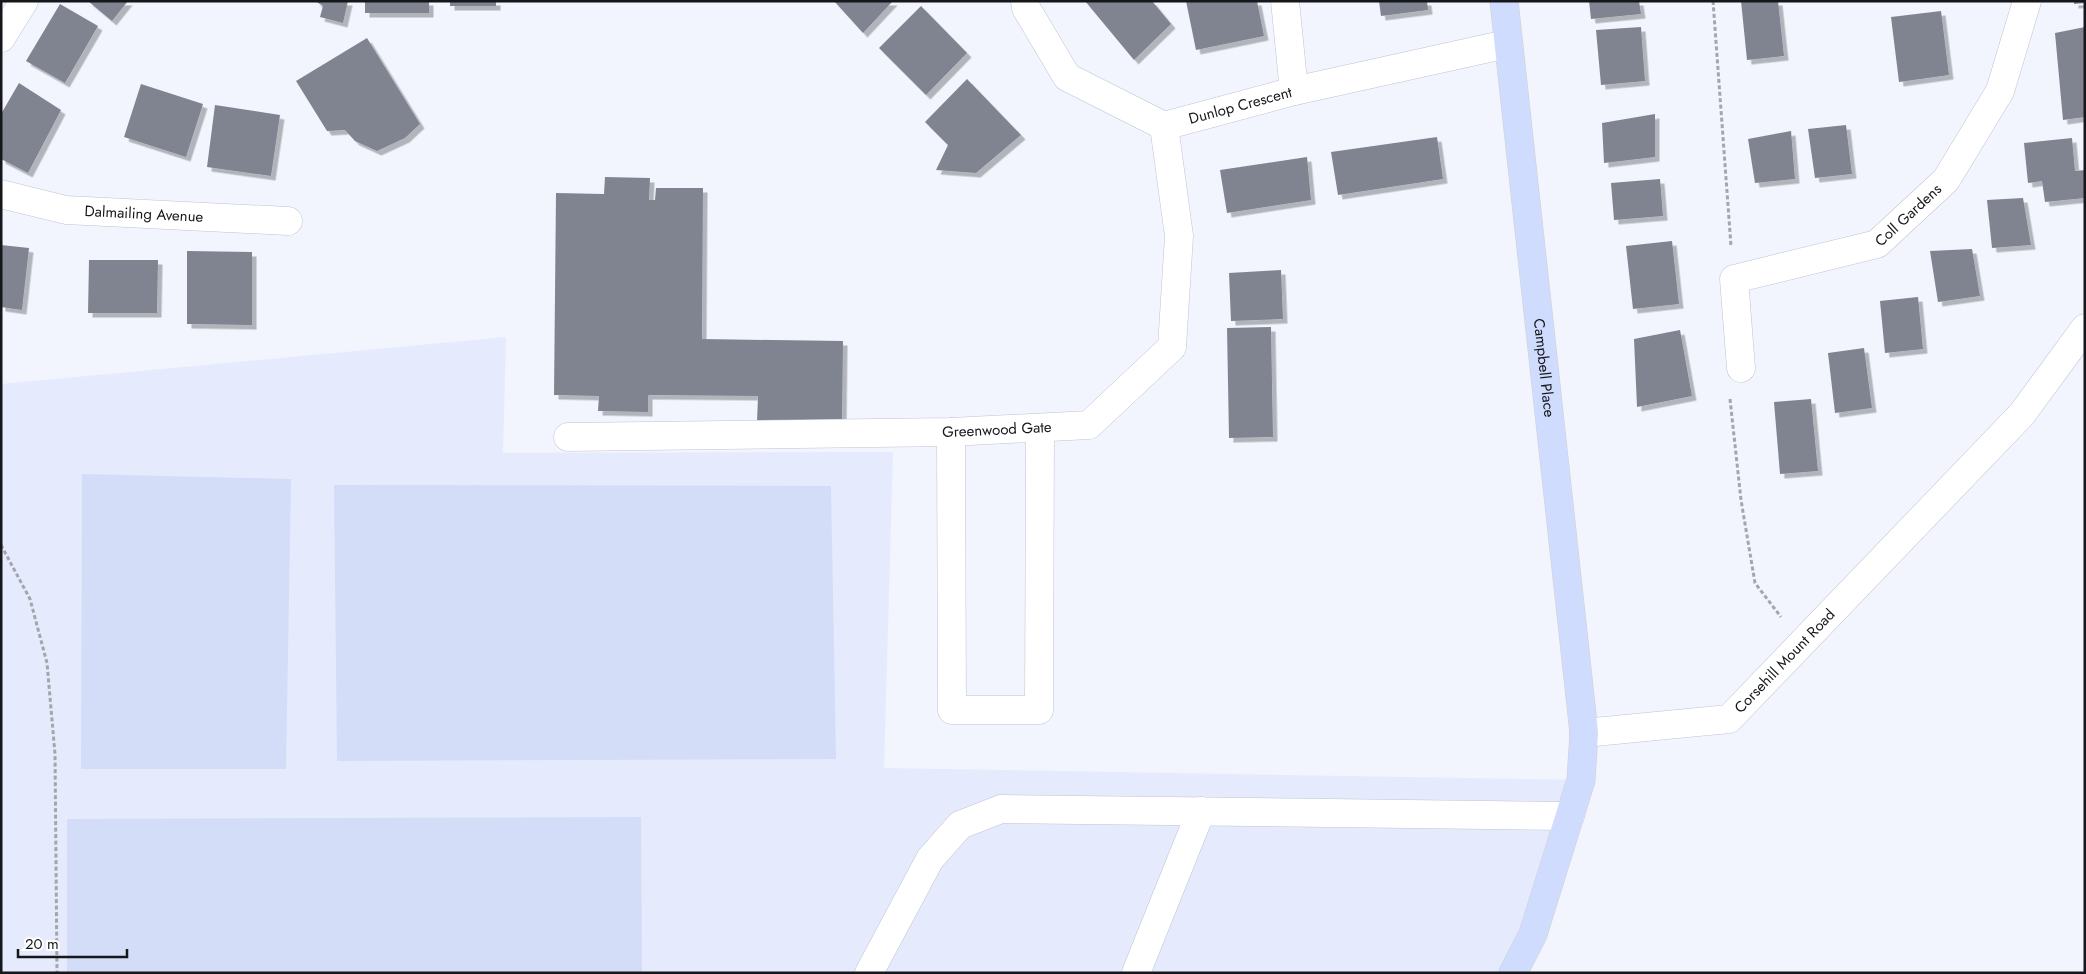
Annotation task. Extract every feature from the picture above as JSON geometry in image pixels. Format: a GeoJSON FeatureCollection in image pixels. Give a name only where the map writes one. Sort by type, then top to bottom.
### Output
{"type":"FeatureCollection","features":[{"type":"Feature","properties":{"kind":"main road","name":"Campbell Place"},"geometry":{"type":"LineString","coordinates":[[1504,1],[1507,44],[1584,733]]}},
{"type":"Feature","properties":{"kind":"main road"},"geometry":{"type":"LineString","coordinates":[[1513,973],[1533,934],[1581,780],[1584,733]]}},
{"type":"Feature","properties":{"kind":"street"},"geometry":{"type":"LineString","coordinates":[[1,38],[24,1]]}},
{"type":"Feature","properties":{"kind":"street"},"geometry":{"type":"LineString","coordinates":[[1025,1],[1026,8],[1067,78],[1164,126]]}},
{"type":"Feature","properties":{"kind":"street"},"geometry":{"type":"LineString","coordinates":[[1285,1],[1294,91]]}},
{"type":"Feature","properties":{"kind":"street","name":"Coll Gardens"},"geometry":{"type":"LineString","coordinates":[[1734,279],[1877,244],[1946,180],[2000,91],[2027,1]]}},
{"type":"Feature","properties":{"kind":"street","name":"Dunlop Crescent"},"geometry":{"type":"LineString","coordinates":[[1164,126],[1294,91],[1507,44]]}},
{"type":"Feature","properties":{"kind":"street","name":"Greenwood Gate"},"geometry":{"type":"LineString","coordinates":[[568,437],[950,432],[1040,429],[1089,425],[1172,347],[1179,236],[1164,126]]}},
{"type":"Feature","properties":{"kind":"street","name":"Dalmailing Avenue"},"geometry":{"type":"LineString","coordinates":[[1,194],[66,210],[288,221]]}},
{"type":"Feature","properties":{"kind":"street"},"geometry":{"type":"LineString","coordinates":[[1734,279],[1741,368]]}},
{"type":"Feature","properties":{"kind":"street","name":"Corsehill Mount Road"},"geometry":{"type":"LineString","coordinates":[[1584,733],[1729,718],[2022,414],[2085,328]]}},
{"type":"Feature","properties":{"kind":"street"},"geometry":{"type":"LineString","coordinates":[[950,432],[952,710],[1039,710],[1040,429]]}},
{"type":"Feature","properties":{"kind":"street"},"geometry":{"type":"LineString","coordinates":[[869,973],[930,858],[960,825],[1001,809],[1570,816]]}},
{"type":"Feature","properties":{"kind":"street"},"geometry":{"type":"LineString","coordinates":[[1136,973],[1201,811]]}},
{"type":"Feature","properties":{"kind":"path"},"geometry":{"type":"LineString","coordinates":[[1713,1],[1734,279]]}},
{"type":"Feature","properties":{"kind":"path"},"geometry":{"type":"LineString","coordinates":[[1741,368],[1730,394],[1741,500],[1755,582],[1801,644]]}},
{"type":"Feature","properties":{"kind":"path"},"geometry":{"type":"LineString","coordinates":[[1,545],[30,599],[47,663],[55,754],[57,973]]}},
{"type":"Feature","properties":{"kind":"shaded area"},"geometry":{"type":"Polygon","coordinates":[[[506,337],[503,453],[893,452],[884,768],[1581,780],[1513,973],[1,973],[1,384],[506,337]]]}},
{"type":"Feature","properties":{"kind":"shaded area"},"geometry":{"type":"Polygon","coordinates":[[[82,474],[291,479],[286,769],[81,769],[82,474]]]}},
{"type":"Feature","properties":{"kind":"shaded area"},"geometry":{"type":"Polygon","coordinates":[[[334,485],[831,486],[836,759],[337,761],[334,485]]]}},
{"type":"Feature","properties":{"kind":"shaded area"},"geometry":{"type":"Polygon","coordinates":[[[641,817],[642,973],[67,973],[67,819],[641,817]]]}},
{"type":"Feature","properties":{"kind":"building"},"geometry":{"type":"Polygon","coordinates":[[[88,1],[128,1],[112,21],[88,1]]]}},
{"type":"Feature","properties":{"kind":"building"},"geometry":{"type":"Polygon","coordinates":[[[315,1],[348,1],[343,23],[320,17],[323,6],[315,1]]]}},
{"type":"Feature","properties":{"kind":"building"},"geometry":{"type":"Polygon","coordinates":[[[365,1],[429,1],[429,13],[365,13],[365,1]]]}},
{"type":"Feature","properties":{"kind":"building"},"geometry":{"type":"Polygon","coordinates":[[[450,1],[496,1],[496,6],[450,6],[450,1]]]}},
{"type":"Feature","properties":{"kind":"building"},"geometry":{"type":"Polygon","coordinates":[[[834,1],[893,1],[863,33],[834,1]]]}},
{"type":"Feature","properties":{"kind":"building"},"geometry":{"type":"Polygon","coordinates":[[[1085,1],[1152,1],[1171,24],[1134,60],[1085,1]]]}},
{"type":"Feature","properties":{"kind":"building"},"geometry":{"type":"Polygon","coordinates":[[[1186,1],[1257,1],[1264,36],[1196,50],[1186,1]]]}},
{"type":"Feature","properties":{"kind":"building"},"geometry":{"type":"Polygon","coordinates":[[[1379,1],[1427,1],[1428,10],[1381,16],[1379,1]]]}},
{"type":"Feature","properties":{"kind":"building"},"geometry":{"type":"Polygon","coordinates":[[[1589,1],[1639,1],[1641,14],[1591,19],[1589,1]]]}},
{"type":"Feature","properties":{"kind":"building"},"geometry":{"type":"Polygon","coordinates":[[[1741,1],[1778,1],[1784,56],[1747,60],[1741,1]]]}},
{"type":"Feature","properties":{"kind":"building"},"geometry":{"type":"Polygon","coordinates":[[[2074,1],[2085,1],[2085,3],[2074,4],[2074,1]]]}},
{"type":"Feature","properties":{"kind":"building"},"geometry":{"type":"Polygon","coordinates":[[[60,4],[98,26],[65,83],[26,61],[60,4]]]}},
{"type":"Feature","properties":{"kind":"building"},"geometry":{"type":"Polygon","coordinates":[[[921,6],[967,53],[926,95],[879,48],[921,6]]]}},
{"type":"Feature","properties":{"kind":"building"},"geometry":{"type":"Polygon","coordinates":[[[1941,11],[1949,75],[1899,82],[1891,17],[1941,11]]]}},
{"type":"Feature","properties":{"kind":"building"},"geometry":{"type":"Polygon","coordinates":[[[1641,27],[1645,81],[1601,85],[1596,30],[1641,27]]]}},
{"type":"Feature","properties":{"kind":"building"},"geometry":{"type":"Polygon","coordinates":[[[2085,27],[2085,117],[2063,120],[2055,33],[2085,27]]]}},
{"type":"Feature","properties":{"kind":"building"},"geometry":{"type":"Polygon","coordinates":[[[367,38],[420,124],[405,138],[377,151],[355,141],[345,130],[327,131],[296,81],[367,38]]]}},
{"type":"Feature","properties":{"kind":"building"},"geometry":{"type":"Polygon","coordinates":[[[967,79],[1021,135],[976,173],[936,170],[948,145],[925,122],[967,79]]]}},
{"type":"Feature","properties":{"kind":"building"},"geometry":{"type":"Polygon","coordinates":[[[19,83],[61,110],[28,173],[1,159],[1,114],[19,83]]]}},
{"type":"Feature","properties":{"kind":"building"},"geometry":{"type":"Polygon","coordinates":[[[141,84],[203,104],[186,157],[124,137],[141,84]]]}},
{"type":"Feature","properties":{"kind":"building"},"geometry":{"type":"Polygon","coordinates":[[[215,105],[280,115],[271,176],[207,167],[215,105]]]}},
{"type":"Feature","properties":{"kind":"building"},"geometry":{"type":"Polygon","coordinates":[[[1655,114],[1655,157],[1604,163],[1602,123],[1655,114]]]}},
{"type":"Feature","properties":{"kind":"building"},"geometry":{"type":"Polygon","coordinates":[[[1846,125],[1852,174],[1815,178],[1808,129],[1846,125]]]}},
{"type":"Feature","properties":{"kind":"building"},"geometry":{"type":"Polygon","coordinates":[[[1791,131],[1795,179],[1755,183],[1748,139],[1791,131]]]}},
{"type":"Feature","properties":{"kind":"building"},"geometry":{"type":"Polygon","coordinates":[[[1437,137],[1443,179],[1338,195],[1331,152],[1437,137]]]}},
{"type":"Feature","properties":{"kind":"building"},"geometry":{"type":"Polygon","coordinates":[[[2072,138],[2075,171],[2085,170],[2085,198],[2045,202],[2042,181],[2028,183],[2024,143],[2072,138]]]}},
{"type":"Feature","properties":{"kind":"building"},"geometry":{"type":"Polygon","coordinates":[[[1307,157],[1311,200],[1227,213],[1220,170],[1307,157]]]}},
{"type":"Feature","properties":{"kind":"building"},"geometry":{"type":"Polygon","coordinates":[[[605,177],[650,178],[649,200],[655,200],[656,188],[703,188],[702,339],[843,341],[842,423],[757,422],[758,396],[648,395],[648,412],[598,411],[599,396],[554,395],[556,193],[604,194],[605,177]]]}},
{"type":"Feature","properties":{"kind":"building"},"geometry":{"type":"Polygon","coordinates":[[[1660,179],[1663,216],[1614,220],[1611,183],[1660,179]]]}},
{"type":"Feature","properties":{"kind":"building"},"geometry":{"type":"Polygon","coordinates":[[[2023,198],[2031,245],[1992,248],[1987,200],[2023,198]]]}},
{"type":"Feature","properties":{"kind":"building"},"geometry":{"type":"Polygon","coordinates":[[[1672,241],[1679,304],[1633,309],[1626,246],[1672,241]]]}},
{"type":"Feature","properties":{"kind":"building"},"geometry":{"type":"Polygon","coordinates":[[[1,245],[29,248],[22,310],[1,307],[1,245]]]}},
{"type":"Feature","properties":{"kind":"building"},"geometry":{"type":"Polygon","coordinates":[[[1972,249],[1980,296],[1938,302],[1930,251],[1972,249]]]}},
{"type":"Feature","properties":{"kind":"building"},"geometry":{"type":"Polygon","coordinates":[[[187,251],[252,252],[252,325],[187,324],[187,251]]]}},
{"type":"Feature","properties":{"kind":"building"},"geometry":{"type":"Polygon","coordinates":[[[89,260],[158,260],[157,313],[88,313],[89,260]]]}},
{"type":"Feature","properties":{"kind":"building"},"geometry":{"type":"Polygon","coordinates":[[[1281,270],[1283,319],[1231,321],[1229,273],[1281,270]]]}},
{"type":"Feature","properties":{"kind":"building"},"geometry":{"type":"Polygon","coordinates":[[[1918,297],[1923,349],[1885,353],[1880,301],[1918,297]]]}},
{"type":"Feature","properties":{"kind":"building"},"geometry":{"type":"Polygon","coordinates":[[[1271,327],[1273,437],[1229,438],[1227,328],[1271,327]]]}},
{"type":"Feature","properties":{"kind":"building"},"geometry":{"type":"Polygon","coordinates":[[[1680,330],[1692,396],[1637,407],[1634,339],[1680,330]]]}},
{"type":"Feature","properties":{"kind":"building"},"geometry":{"type":"Polygon","coordinates":[[[1864,348],[1872,408],[1835,413],[1828,353],[1864,348]]]}},
{"type":"Feature","properties":{"kind":"building"},"geometry":{"type":"Polygon","coordinates":[[[1811,399],[1818,471],[1780,474],[1774,402],[1811,399]]]}}]}
